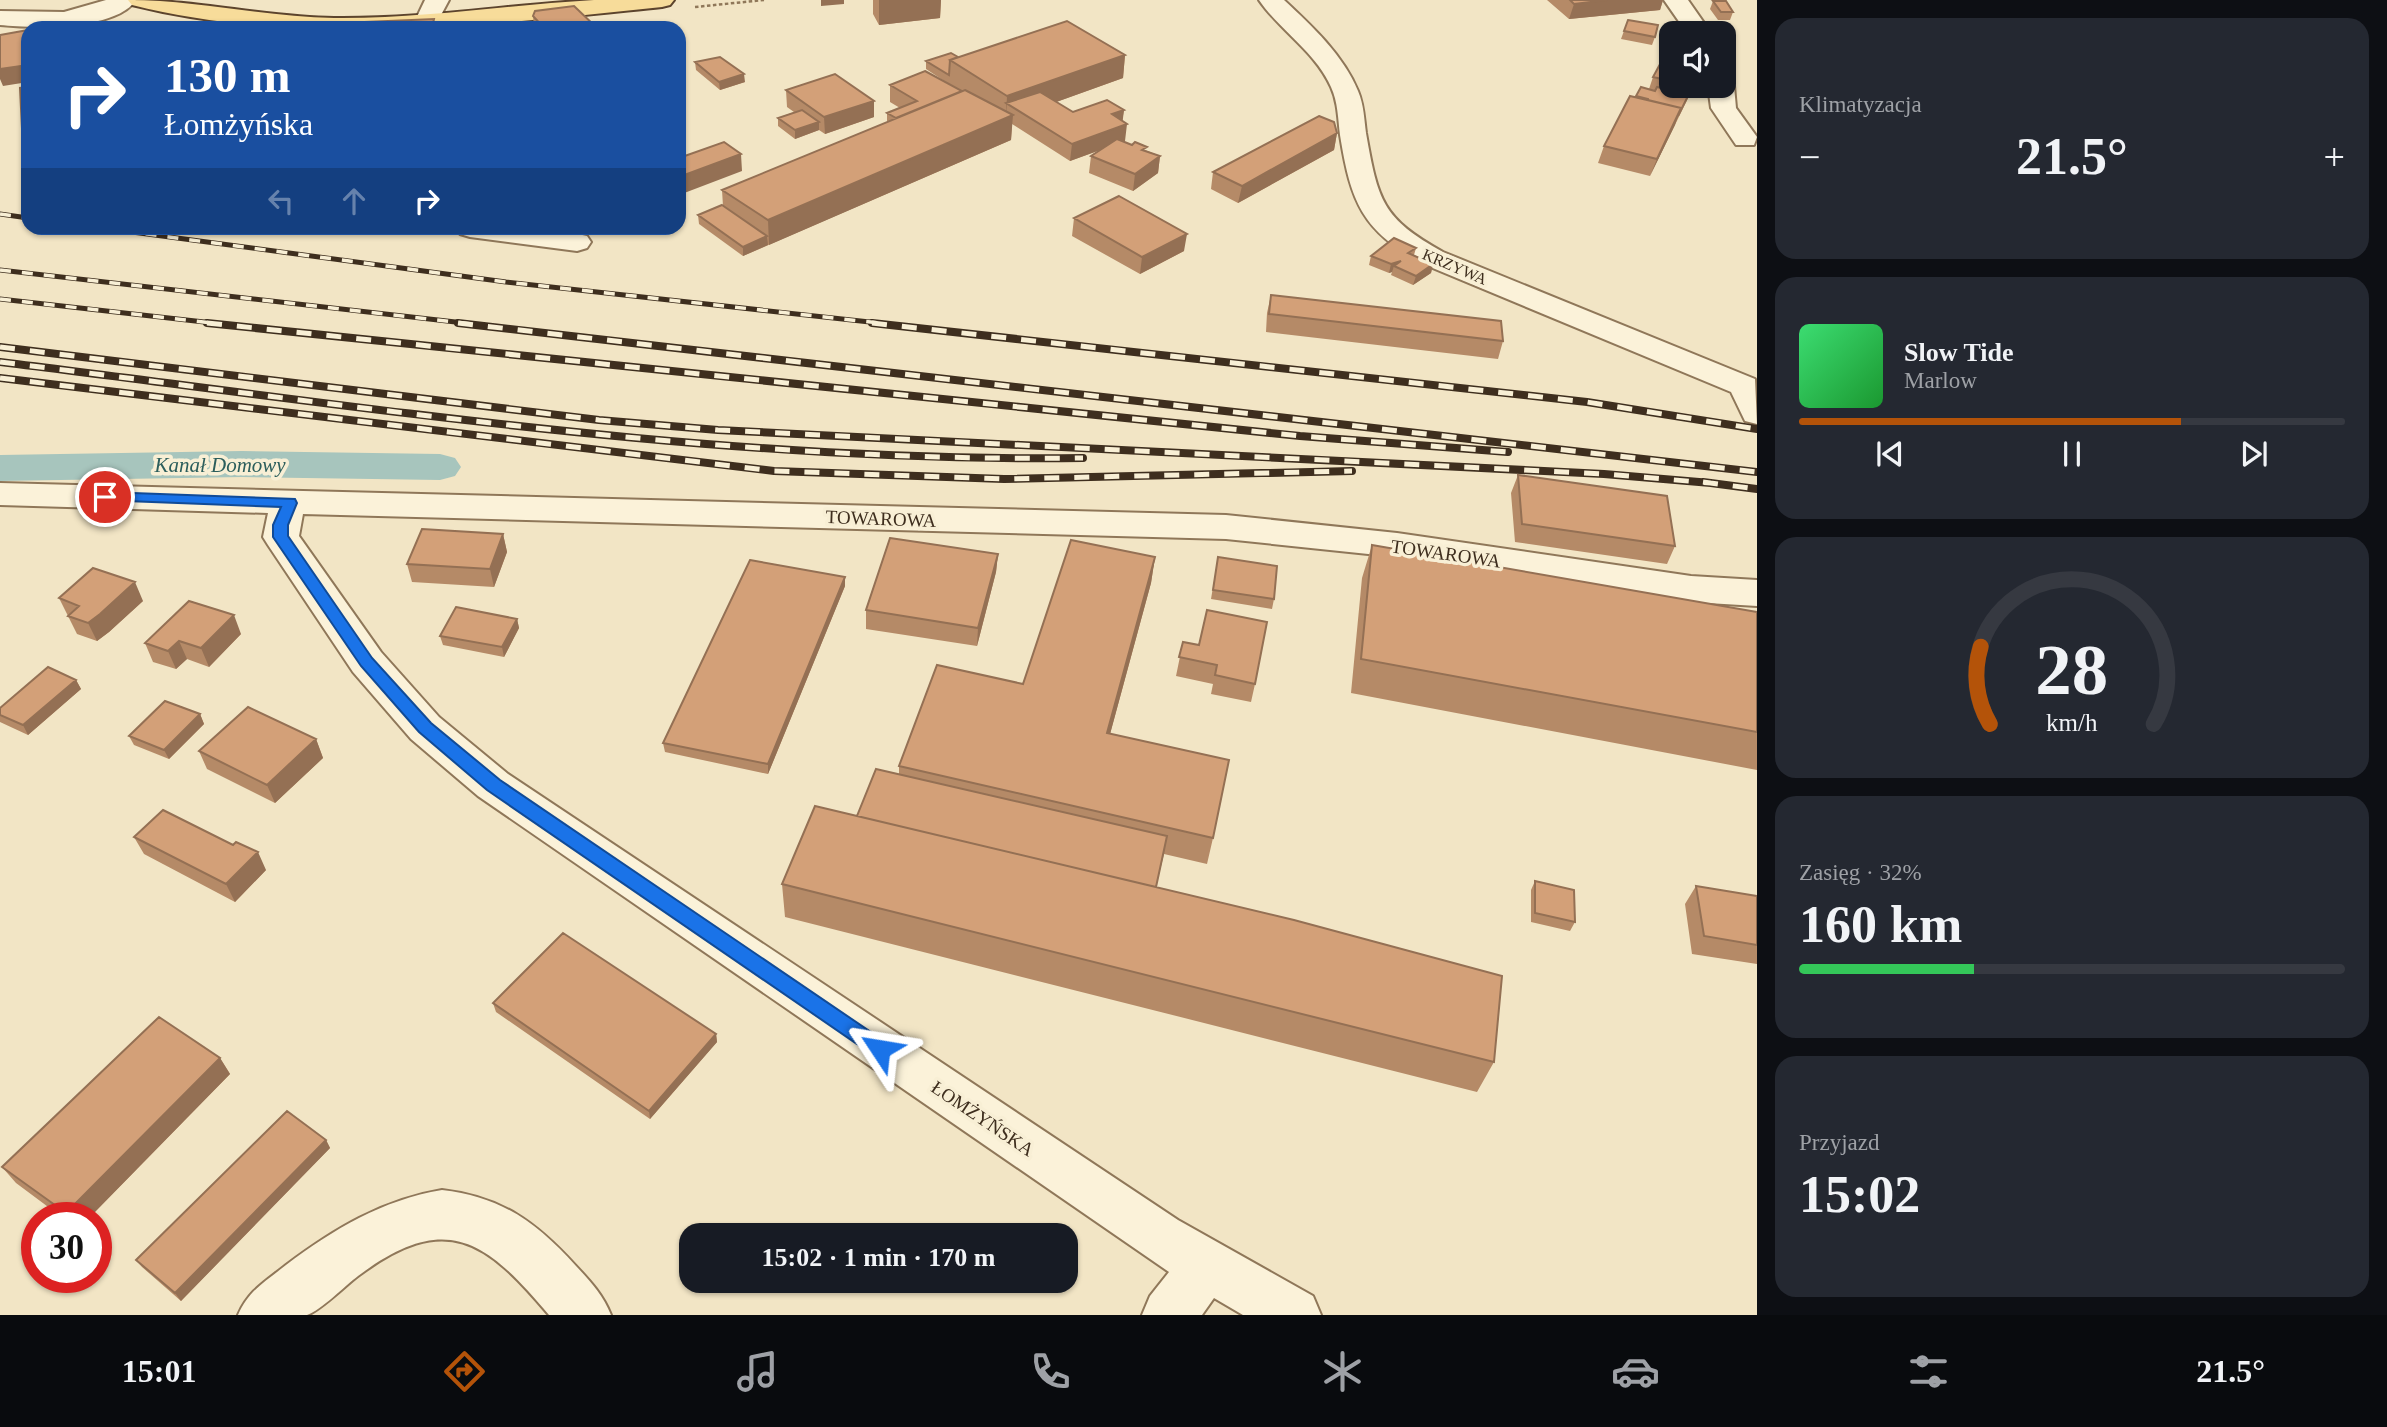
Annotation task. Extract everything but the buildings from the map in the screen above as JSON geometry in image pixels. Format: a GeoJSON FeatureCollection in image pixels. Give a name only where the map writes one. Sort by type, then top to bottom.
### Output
{"type":"FeatureCollection","features":[{"type":"Feature","properties":{"kind":"main road"},"geometry":{"type":"LineString","coordinates":[[140,0],[240,21]]}},
{"type":"Feature","properties":{"kind":"main road"},"geometry":{"type":"LineString","coordinates":[[447,21],[662,0]]}},
{"type":"Feature","properties":{"kind":"street"},"geometry":{"type":"LineString","coordinates":[[427,21],[437,0]]}},
{"type":"Feature","properties":{"kind":"street","name":"KRZYWA"},"geometry":{"type":"LineString","coordinates":[[1271,0],[1334,67],[1347,93],[1369,208],[1381,224],[1401,242],[1433,258],[1682,358],[1744,386],[1757,414]]}},
{"type":"Feature","properties":{"kind":"street"},"geometry":{"type":"LineString","coordinates":[[1676,0],[1691,21]]}},
{"type":"Feature","properties":{"kind":"street"},"geometry":{"type":"LineString","coordinates":[[51,21],[110,9],[124,12],[164,5]]}},
{"type":"Feature","properties":{"kind":"street"},"geometry":{"type":"LineString","coordinates":[[0,18],[25,21]]}},
{"type":"Feature","properties":{"kind":"street"},"geometry":{"type":"LineString","coordinates":[[1721,98],[1726,114],[1745,139]]}},
{"type":"Feature","properties":{"kind":"street"},"geometry":{"type":"LineString","coordinates":[[524,235],[577,242]]}},
{"type":"Feature","properties":{"kind":"street","name":"TOWAROWA"},"geometry":{"type":"LineString","coordinates":[[0,494],[1226,527],[1397,545],[1691,589],[1757,593]]}},
{"type":"Feature","properties":{"kind":"street","name":"ŁOMŻYŃSKA"},"geometry":{"type":"LineString","coordinates":[[290,503],[281,525],[281,537],[367,662],[425,728],[494,785],[816,1007],[1206,1266],[1294,1315]]}},
{"type":"Feature","properties":{"kind":"street"},"geometry":{"type":"LineString","coordinates":[[265,1315],[375,1234],[404,1219],[434,1212],[464,1214],[509,1236],[584,1315]]}},
{"type":"Feature","properties":{"kind":"street"},"geometry":{"type":"LineString","coordinates":[[1169,1315],[1206,1266]]}},
{"type":"Feature","properties":{"kind":"waterway","name":"Kanał Domowy"},"geometry":{"type":"LineString","coordinates":[[0,468],[242,464],[440,467]]}},
{"type":"Feature","properties":{"kind":"railway"},"geometry":{"type":"LineString","coordinates":[[0,214],[21,217]]}},
{"type":"Feature","properties":{"kind":"railway"},"geometry":{"type":"LineString","coordinates":[[154,235],[506,282],[888,324]]}},
{"type":"Feature","properties":{"kind":"railway"},"geometry":{"type":"LineString","coordinates":[[0,270],[473,324]]}},
{"type":"Feature","properties":{"kind":"railway"},"geometry":{"type":"LineString","coordinates":[[0,299],[222,324]]}},
{"type":"Feature","properties":{"kind":"railway"},"geometry":{"type":"LineString","coordinates":[[207,323],[1300,436],[1508,452]]}},
{"type":"Feature","properties":{"kind":"railway"},"geometry":{"type":"LineString","coordinates":[[458,323],[1757,472]]}},
{"type":"Feature","properties":{"kind":"railway"},"geometry":{"type":"LineString","coordinates":[[872,323],[1587,402],[1757,429]]}},
{"type":"Feature","properties":{"kind":"railway"},"geometry":{"type":"LineString","coordinates":[[0,347],[599,420],[718,430],[1604,474],[1710,483]]}},
{"type":"Feature","properties":{"kind":"railway"},"geometry":{"type":"LineString","coordinates":[[0,362],[405,413],[676,441],[947,457],[1083,458]]}},
{"type":"Feature","properties":{"kind":"railway"},"geometry":{"type":"LineString","coordinates":[[0,378],[774,471],[1004,479],[1352,471]]}},
{"type":"Feature","properties":{"kind":"railway"},"geometry":{"type":"LineString","coordinates":[[1703,482],[1710,483]]}},
{"type":"Feature","properties":{"kind":"railway"},"geometry":{"type":"LineString","coordinates":[[1710,483],[1757,489]]}},
{"type":"Feature","properties":{"kind":"route"},"geometry":{"type":"LineString","coordinates":[[105,497],[290,503],[281,525],[281,537],[367,662],[425,728],[494,785],[880,1049]]}}]}
